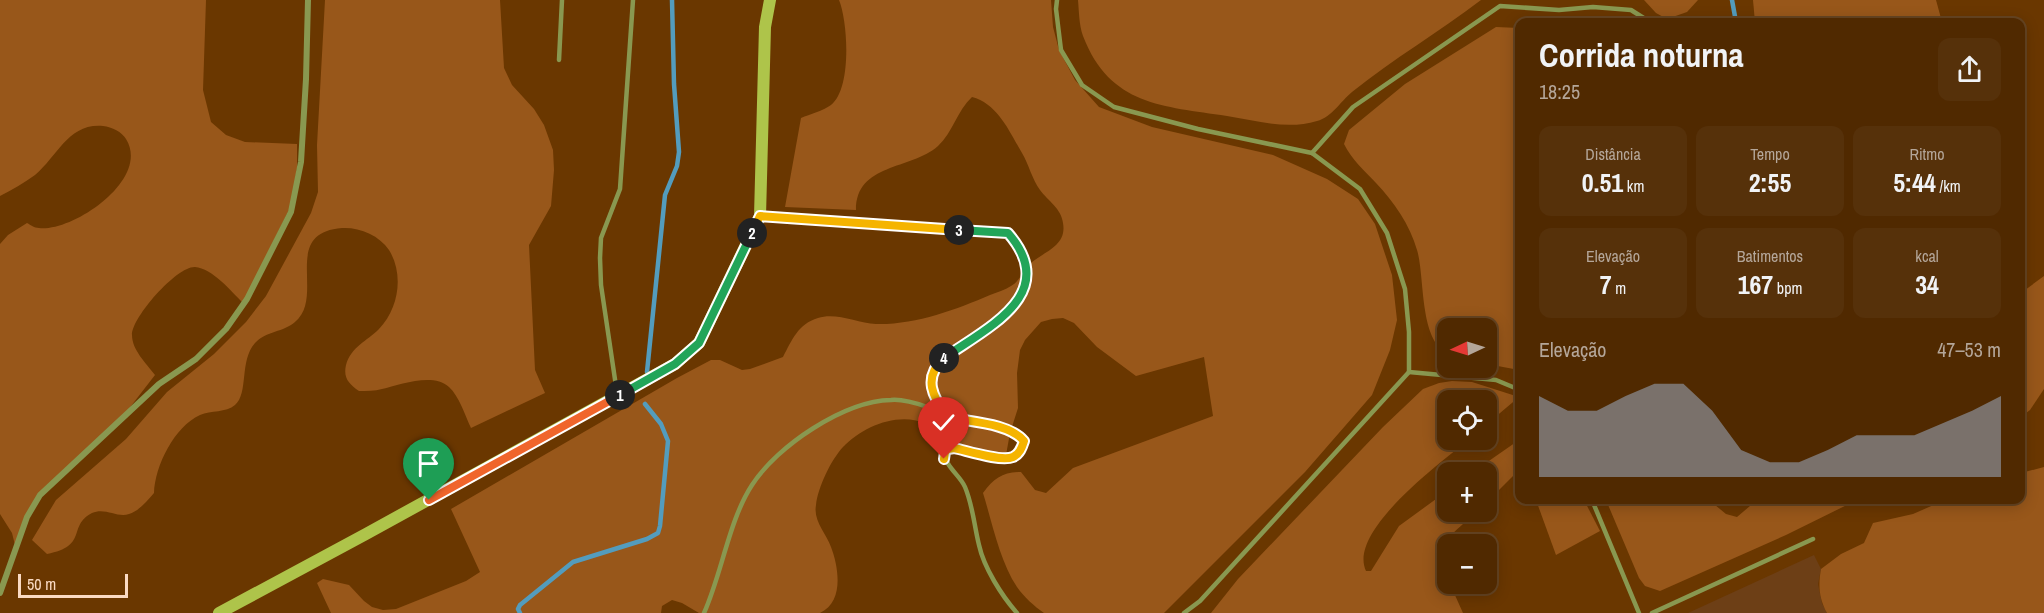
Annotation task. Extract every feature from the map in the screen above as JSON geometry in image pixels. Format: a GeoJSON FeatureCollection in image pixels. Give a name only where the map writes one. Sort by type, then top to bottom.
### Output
{"type":"FeatureCollection","features":[{"type":"Feature","properties":{"kind":"street"},"geometry":{"type":"LineString","coordinates":[[0,593],[27,517],[40,495],[159,384],[196,359],[226,329],[247,299],[264,268],[291,212],[301,162],[308,0]]}},
{"type":"Feature","properties":{"kind":"street"},"geometry":{"type":"LineString","coordinates":[[219,613],[675,364],[699,343],[760,216],[765,27],[770,0]]}},
{"type":"Feature","properties":{"kind":"street"},"geometry":{"type":"LineString","coordinates":[[760,216],[1008,233]]}},
{"type":"Feature","properties":{"kind":"lane"},"geometry":{"type":"LineString","coordinates":[[559,60],[562,0]]}},
{"type":"Feature","properties":{"kind":"lane"},"geometry":{"type":"LineString","coordinates":[[618,396],[601,285],[600,258],[602,238],[620,189],[633,0]]}},
{"type":"Feature","properties":{"kind":"lane"},"geometry":{"type":"LineString","coordinates":[[1058,0],[1056,9],[1061,50],[1082,85],[1114,106],[1198,129],[1312,153],[1360,189],[1387,233],[1405,290],[1409,332],[1408,372],[1200,601],[1184,613]]}},
{"type":"Feature","properties":{"kind":"lane"},"geometry":{"type":"LineString","coordinates":[[1312,153],[1353,107],[1500,6],[1503,0]]}},
{"type":"Feature","properties":{"kind":"lane"},"geometry":{"type":"LineString","coordinates":[[1500,6],[1559,10],[1593,7],[1631,10],[1644,18]]}},
{"type":"Feature","properties":{"kind":"lane"},"geometry":{"type":"LineString","coordinates":[[947,417],[934,399],[931,388],[933,374],[941,360],[1010,312],[1022,295],[1026,275],[1024,255],[1008,233]]}},
{"type":"Feature","properties":{"kind":"lane"},"geometry":{"type":"LineString","coordinates":[[1408,372],[1496,380],[1515,388]]}},
{"type":"Feature","properties":{"kind":"lane"},"geometry":{"type":"LineString","coordinates":[[704,613],[715,590],[733,527],[751,486],[776,455],[829,419],[862,404],[893,399],[926,406],[947,417],[1009,429],[1024,441],[1021,450],[1013,457],[1000,458],[954,448],[945,452],[944,459],[963,484],[972,507],[979,548],[1002,595],[1017,613]]}},
{"type":"Feature","properties":{"kind":"lane"},"geometry":{"type":"LineString","coordinates":[[1594,504],[1639,613]]}},
{"type":"Feature","properties":{"kind":"lane"},"geometry":{"type":"LineString","coordinates":[[1652,613],[1813,539]]}},
{"type":"Feature","properties":{"kind":"shaded area"},"geometry":{"type":"Polygon","coordinates":[[[0,0],[206,0],[203,90],[211,122],[226,135],[245,142],[297,144],[297,168],[291,206],[243,303],[215,276],[201,268],[187,269],[167,283],[147,305],[132,335],[137,351],[155,375],[114,428],[40,493],[15,545],[12,533],[0,514],[0,244],[8,235],[27,223],[37,228],[54,227],[88,212],[105,200],[118,186],[128,170],[131,154],[126,139],[119,132],[103,126],[91,126],[72,135],[64,142],[35,175],[0,196],[0,0]]]}},
{"type":"Feature","properties":{"kind":"shaded area"},"geometry":{"type":"Polygon","coordinates":[[[325,0],[500,0],[504,68],[512,85],[534,109],[544,125],[553,150],[551,206],[529,245],[535,370],[545,393],[471,428],[456,395],[449,387],[434,380],[416,381],[370,391],[359,391],[352,386],[345,374],[348,359],[386,321],[395,301],[397,270],[389,250],[380,240],[368,233],[348,228],[323,232],[313,241],[308,253],[307,297],[303,311],[291,325],[264,336],[255,343],[247,359],[242,393],[235,405],[200,415],[182,428],[162,460],[154,493],[133,513],[120,515],[97,511],[92,513],[80,524],[73,541],[68,546],[47,554],[32,540],[56,500],[126,439],[167,392],[214,354],[246,322],[266,296],[311,213],[318,192],[317,145],[325,0]]]}},
{"type":"Feature","properties":{"kind":"shaded area"},"geometry":{"type":"Polygon","coordinates":[[[839,0],[1051,0],[1053,27],[1059,50],[1075,80],[1099,107],[1152,127],[1273,155],[1327,179],[1358,199],[1375,224],[1392,275],[1397,320],[1390,350],[1372,395],[1305,472],[1164,613],[1044,613],[1017,587],[1001,554],[983,493],[999,477],[1021,472],[1035,490],[1046,493],[1073,468],[1213,416],[1204,357],[1136,376],[1097,347],[1074,323],[1063,318],[1041,322],[1025,340],[1020,350],[1017,373],[1018,408],[1006,455],[995,456],[974,451],[927,424],[905,419],[871,427],[851,439],[838,452],[822,482],[816,505],[816,516],[831,547],[838,584],[833,601],[820,613],[699,613],[672,600],[662,606],[661,613],[331,613],[317,583],[323,579],[349,585],[372,607],[383,610],[396,609],[466,581],[480,572],[451,509],[711,360],[720,360],[742,370],[783,357],[805,324],[825,316],[876,324],[891,324],[949,311],[1011,286],[1032,262],[1059,242],[1063,231],[1060,213],[1037,186],[1002,119],[989,106],[972,97],[938,146],[914,160],[875,175],[865,184],[858,195],[856,210],[785,207],[801,118],[831,105],[838,97],[842,85],[846,39],[839,0]]]}},
{"type":"Feature","properties":{"kind":"shaded area"},"geometry":{"type":"Polygon","coordinates":[[[1078,0],[1481,0],[1352,92],[1327,116],[1306,124],[1284,125],[1160,105],[1124,89],[1108,77],[1094,59],[1083,36],[1078,0]]]}},
{"type":"Feature","properties":{"kind":"shaded area"},"geometry":{"type":"Polygon","coordinates":[[[1644,0],[1698,0],[1687,12],[1670,18],[1656,13],[1644,0]]]}},
{"type":"Feature","properties":{"kind":"shaded area"},"geometry":{"type":"Polygon","coordinates":[[[1753,0],[1936,0],[1941,18],[1755,18],[1753,0]]]}},
{"type":"Feature","properties":{"kind":"shaded area"},"geometry":{"type":"Polygon","coordinates":[[[1496,27],[1515,28],[1515,369],[1497,366],[1497,318],[1437,318],[1437,344],[1427,322],[1417,250],[1410,232],[1401,214],[1389,198],[1347,150],[1344,144],[1349,130],[1405,84],[1496,27]]]}},
{"type":"Feature","properties":{"kind":"shaded area"},"geometry":{"type":"Polygon","coordinates":[[[2044,276],[2044,389],[2025,414],[2025,290],[2044,276]]]}},
{"type":"Feature","properties":{"kind":"shaded area"},"geometry":{"type":"Polygon","coordinates":[[[1452,381],[1472,382],[1515,396],[1515,400],[1497,416],[1497,390],[1437,390],[1437,450],[1456,450],[1442,462],[1437,462],[1437,466],[1400,499],[1383,518],[1370,537],[1364,555],[1366,571],[1371,571],[1399,526],[1437,498],[1437,522],[1465,522],[1453,534],[1437,534],[1437,594],[1454,594],[1463,613],[1211,613],[1238,579],[1383,427],[1423,389],[1452,381]]]}},
{"type":"Feature","properties":{"kind":"shaded area"},"geometry":{"type":"Polygon","coordinates":[[[1515,443],[1515,474],[1497,492],[1497,462],[1487,462],[1515,443]]]}},
{"type":"Feature","properties":{"kind":"shaded area"},"geometry":{"type":"Polygon","coordinates":[[[2044,467],[2044,613],[1827,613],[1820,592],[1821,569],[1841,554],[1864,543],[1873,523],[1913,514],[1936,504],[2025,504],[2025,472],[2044,467]]]}},
{"type":"Feature","properties":{"kind":"shaded area"},"geometry":{"type":"Polygon","coordinates":[[[1537,504],[1586,504],[1600,531],[1556,555],[1537,504]]]}},
{"type":"Feature","properties":{"kind":"shaded area"},"geometry":{"type":"Polygon","coordinates":[[[1608,504],[1714,504],[1726,514],[1737,517],[1752,504],[1849,504],[1786,535],[1660,591],[1645,586],[1639,578],[1608,504]]]}},
{"type":"Feature","properties":{"kind":"shaded area"},"geometry":{"type":"Polygon","coordinates":[[[1814,555],[1821,569],[1818,584],[1822,603],[1827,613],[1688,613],[1814,555]]]}},
{"type":"Feature","properties":{"kind":"waterway"},"geometry":{"type":"LineString","coordinates":[[647,372],[665,195],[677,166],[679,152],[674,84],[672,0]]}},
{"type":"Feature","properties":{"kind":"waterway"},"geometry":{"type":"LineString","coordinates":[[1732,0],[1735,18]]}},
{"type":"Feature","properties":{"kind":"waterway"},"geometry":{"type":"LineString","coordinates":[[520,613],[518,609],[520,605],[573,562],[647,539],[658,533],[668,441],[661,424],[645,404]]}},
{"type":"Feature","properties":{"kind":"route"},"geometry":{"type":"LineString","coordinates":[[429,500],[675,364],[699,343],[760,216],[1008,233],[1017,243],[1024,255],[1026,275],[1022,295],[1010,312],[941,360],[933,374],[931,388],[934,399],[947,417],[1009,429],[1024,441],[1021,450],[1013,457],[1000,458],[954,448],[945,452],[944,459]]}}]}
